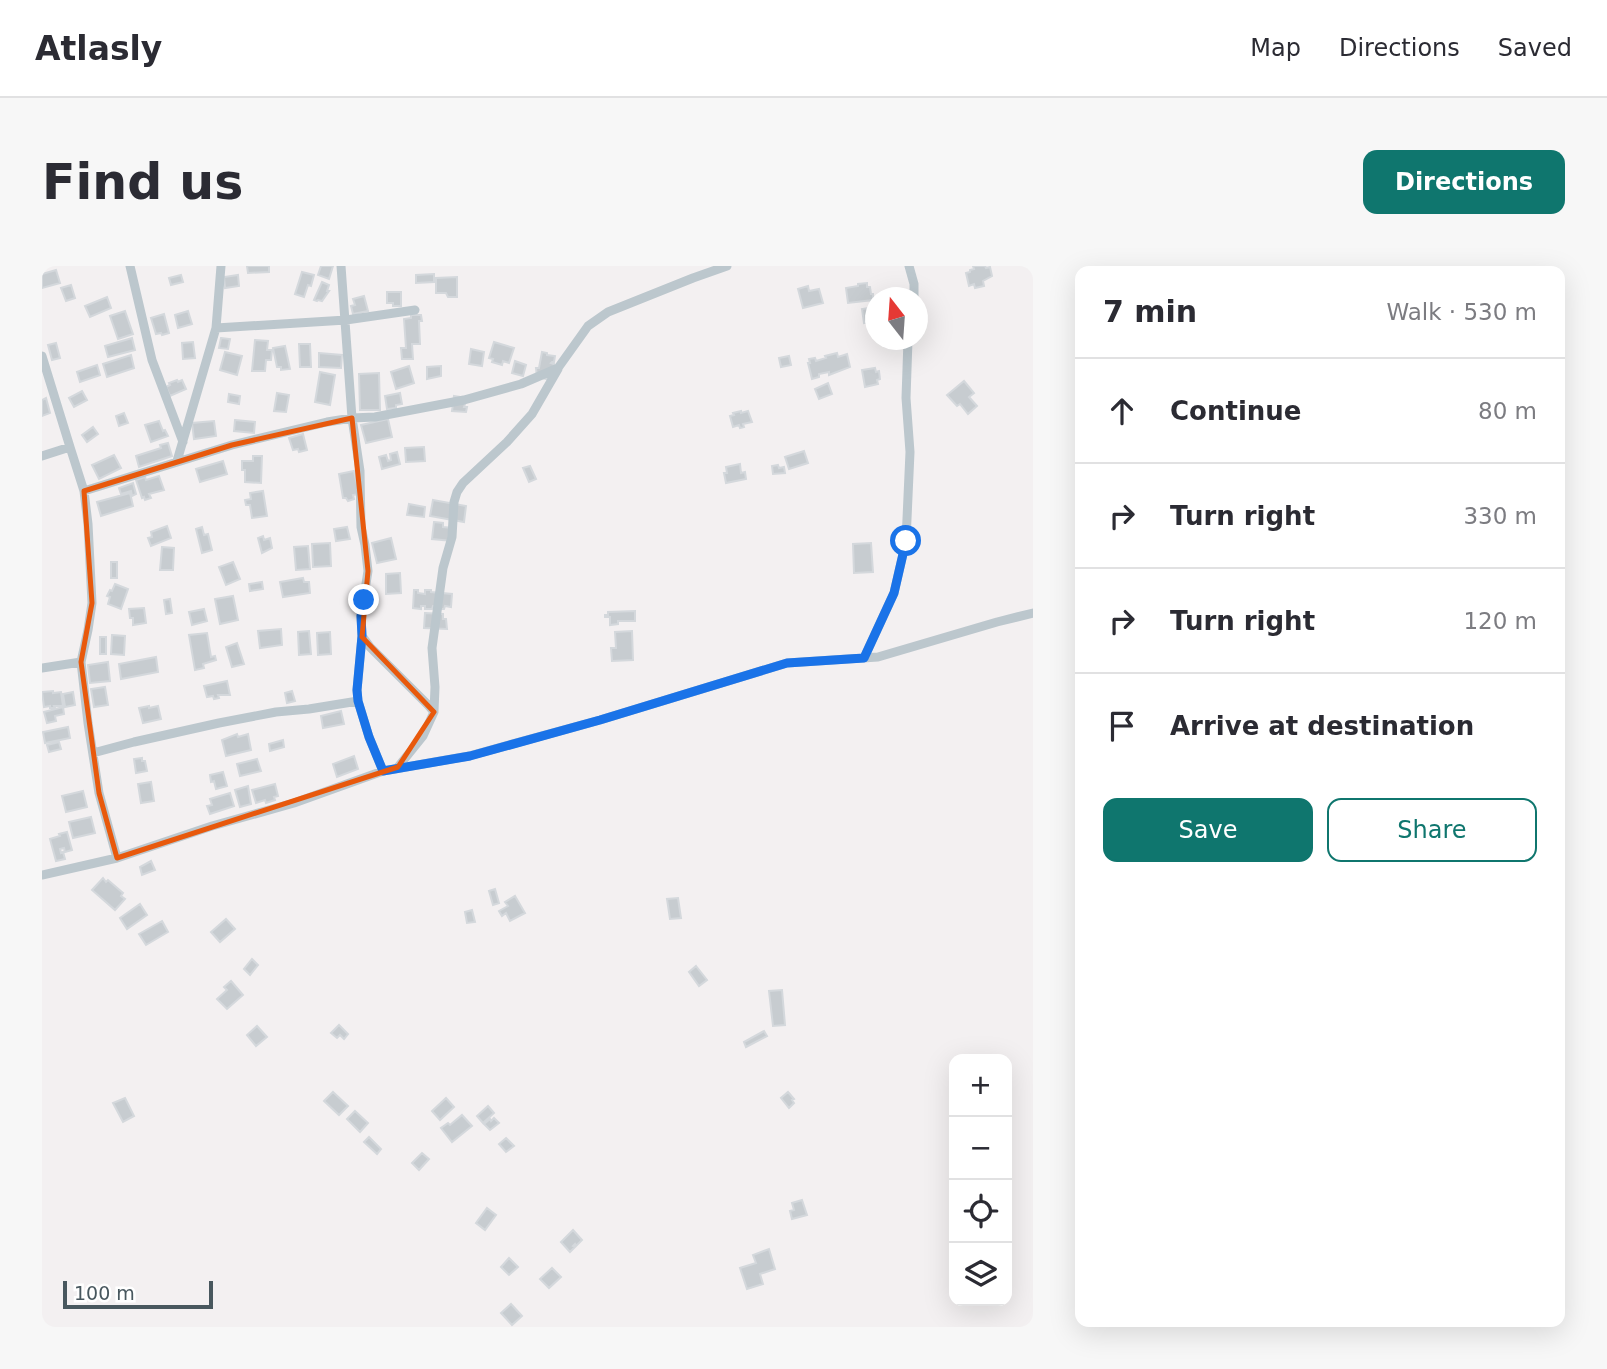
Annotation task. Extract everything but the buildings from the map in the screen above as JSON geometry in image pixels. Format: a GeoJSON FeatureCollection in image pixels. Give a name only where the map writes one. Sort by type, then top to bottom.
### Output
{"type":"FeatureCollection","features":[{"type":"Feature","properties":{"kind":"street"},"geometry":{"type":"LineString","coordinates":[[130,266],[152,359],[183,442]]}},
{"type":"Feature","properties":{"kind":"street"},"geometry":{"type":"LineString","coordinates":[[177,461],[216,328],[221,266]]}},
{"type":"Feature","properties":{"kind":"street"},"geometry":{"type":"LineString","coordinates":[[341,266],[352,418],[360,471],[361,527],[368,571],[361,616],[357,690],[369,737],[383,771]]}},
{"type":"Feature","properties":{"kind":"street"},"geometry":{"type":"LineString","coordinates":[[398,767],[423,736],[434,712],[432,648],[443,568],[452,537],[454,502],[463,482],[507,442],[532,414],[558,368],[597,319],[715,268],[727,266]]}},
{"type":"Feature","properties":{"kind":"street"},"geometry":{"type":"LineString","coordinates":[[909,266],[915,287]]}},
{"type":"Feature","properties":{"kind":"street"},"geometry":{"type":"LineString","coordinates":[[216,328],[346,320],[415,310]]}},
{"type":"Feature","properties":{"kind":"street"},"geometry":{"type":"LineString","coordinates":[[864,658],[894,593],[906,541],[910,452],[906,398],[908,350]]}},
{"type":"Feature","properties":{"kind":"street"},"geometry":{"type":"LineString","coordinates":[[42,356],[85,491],[92,603],[81,662],[99,793],[117,858]]}},
{"type":"Feature","properties":{"kind":"street"},"geometry":{"type":"LineString","coordinates":[[85,491],[232,444],[352,418],[375,417],[464,400],[522,384],[558,368]]}},
{"type":"Feature","properties":{"kind":"street"},"geometry":{"type":"LineString","coordinates":[[42,456],[70,447]]}},
{"type":"Feature","properties":{"kind":"street"},"geometry":{"type":"LineString","coordinates":[[42,875],[117,858],[212,826],[294,803],[383,771],[470,756],[787,663],[878,657],[1033,613]]}},
{"type":"Feature","properties":{"kind":"street"},"geometry":{"type":"LineString","coordinates":[[362,636],[434,712]]}},
{"type":"Feature","properties":{"kind":"street"},"geometry":{"type":"LineString","coordinates":[[42,668],[81,662]]}},
{"type":"Feature","properties":{"kind":"street"},"geometry":{"type":"LineString","coordinates":[[93,753],[219,723],[358,701]]}},
{"type":"Feature","properties":{"kind":"highlighted area"},"geometry":{"type":"Polygon","coordinates":[[[352,418],[368,571],[362,637],[434,712],[398,767],[117,858],[99,793],[81,662],[92,603],[84,491],[232,445],[352,418]]]}},
{"type":"Feature","properties":{"kind":"route"},"geometry":{"type":"LineString","coordinates":[[364,600],[358,701],[383,771],[470,756],[787,663],[864,658],[894,593],[906,541]]}}]}
